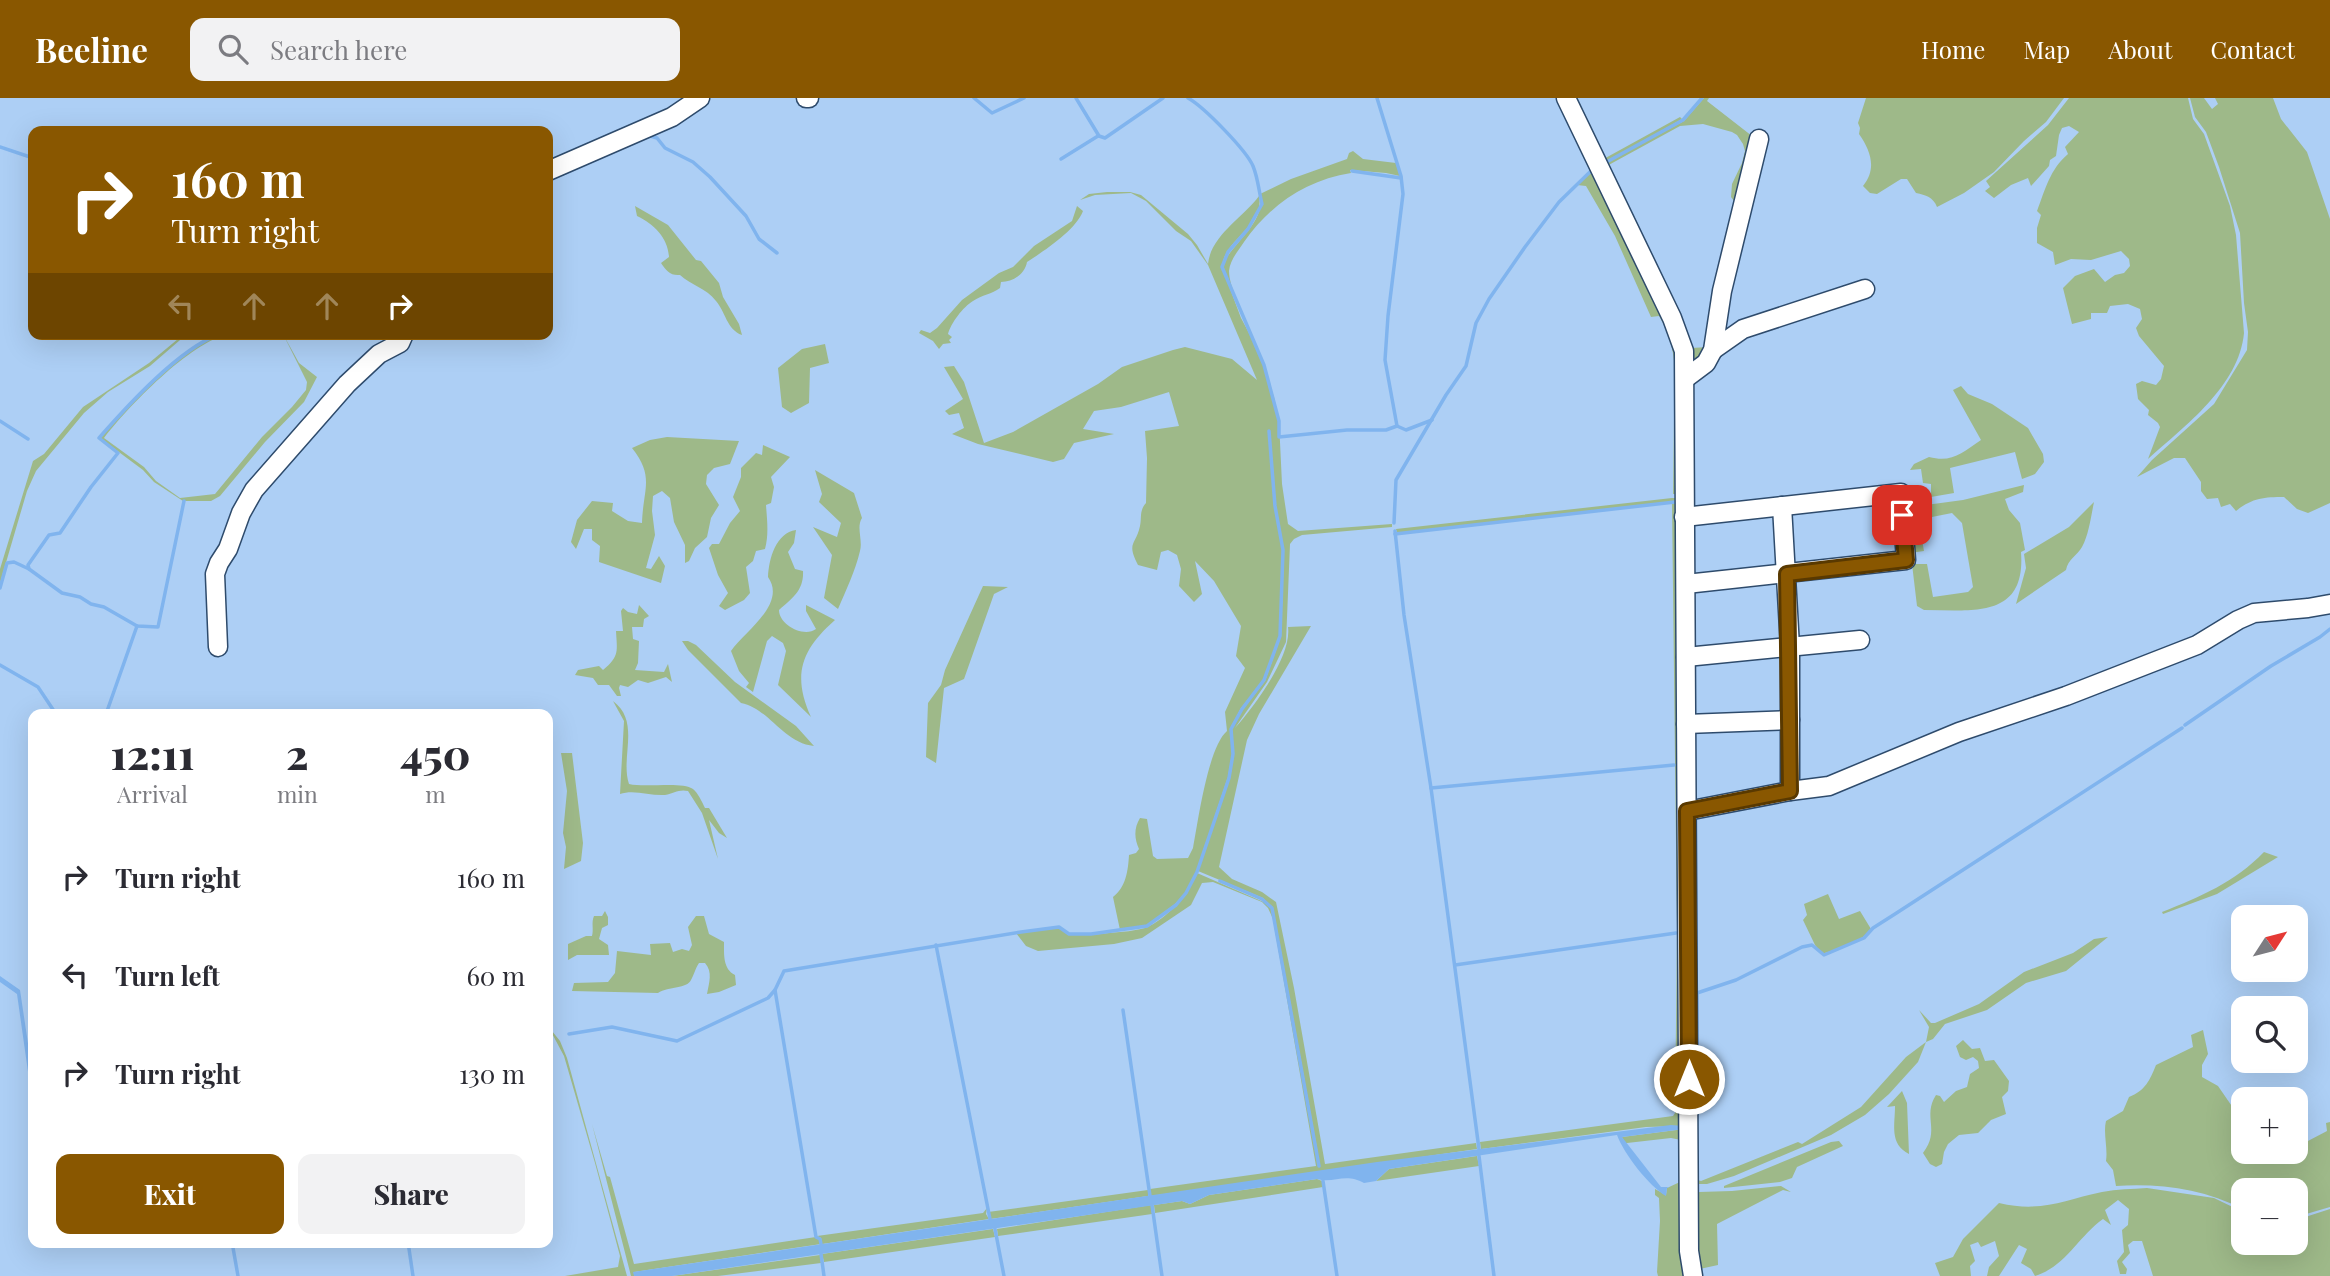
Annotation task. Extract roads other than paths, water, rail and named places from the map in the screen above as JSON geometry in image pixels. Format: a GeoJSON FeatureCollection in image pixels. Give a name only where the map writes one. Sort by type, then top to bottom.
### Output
{"type":"FeatureCollection","features":[{"type":"Feature","properties":{"kind":"street"},"geometry":{"type":"LineString","coordinates":[[553,169],[672,117],[700,98]]}},
{"type":"Feature","properties":{"kind":"street"},"geometry":{"type":"LineString","coordinates":[[1566,98],[1678,331],[1684,351],[1689,1251],[1693,1276]]}},
{"type":"Feature","properties":{"kind":"street"},"geometry":{"type":"LineString","coordinates":[[1686,378],[1706,363],[1713,350],[1722,291],[1759,139]]}},
{"type":"Feature","properties":{"kind":"street"},"geometry":{"type":"LineString","coordinates":[[1713,350],[1743,329],[1865,289]]}},
{"type":"Feature","properties":{"kind":"street"},"geometry":{"type":"LineString","coordinates":[[218,647],[215,574],[228,549],[241,513],[254,490],[347,384],[379,354],[401,340]]}},
{"type":"Feature","properties":{"kind":"street"},"geometry":{"type":"LineString","coordinates":[[1684,517],[1900,493],[1906,560],[1686,584]]}},
{"type":"Feature","properties":{"kind":"street"},"geometry":{"type":"LineString","coordinates":[[1782,506],[1790,647],[1790,791]]}},
{"type":"Feature","properties":{"kind":"street"},"geometry":{"type":"LineString","coordinates":[[1687,811],[1829,786],[1959,732],[2067,696],[2197,645],[2254,613],[2330,604]]}},
{"type":"Feature","properties":{"kind":"street"},"geometry":{"type":"LineString","coordinates":[[1686,657],[1860,640]]}},
{"type":"Feature","properties":{"kind":"street"},"geometry":{"type":"LineString","coordinates":[[1686,724],[1790,720]]}},
{"type":"Feature","properties":{"kind":"water"},"geometry":{"type":"Polygon","coordinates":[[[0,976],[20,990],[28,1044],[28,1072],[17,994],[0,982],[0,976]]]}},
{"type":"Feature","properties":{"kind":"water"},"geometry":{"type":"Polygon","coordinates":[[[1671,1125],[1683,1126],[1684,1129],[1622,1137],[1661,1187],[1669,1187],[1666,1196],[1638,1169],[1617,1135],[1389,1169],[1376,1181],[1364,1183],[1351,1178],[1317,1179],[1209,1195],[1190,1204],[1182,1201],[672,1276],[634,1276],[633,1272],[1377,1162],[1671,1125]]]}},
{"type":"Feature","properties":{"kind":"waterway"},"geometry":{"type":"LineString","coordinates":[[974,98],[992,113],[1024,98]]}},
{"type":"Feature","properties":{"kind":"waterway"},"geometry":{"type":"LineString","coordinates":[[1076,98],[1099,136],[1105,138],[1163,98]]}},
{"type":"Feature","properties":{"kind":"waterway"},"geometry":{"type":"LineString","coordinates":[[1188,98],[1234,140],[1249,159],[1256,175],[1262,204],[1248,229],[1228,252],[1222,267],[1264,365],[1279,421],[1279,437],[1347,430],[1386,430],[1397,426],[1406,430],[1432,420]]}},
{"type":"Feature","properties":{"kind":"waterway"},"geometry":{"type":"LineString","coordinates":[[1377,98],[1401,176],[1403,194],[1385,360],[1397,426]]}},
{"type":"Feature","properties":{"kind":"waterway"},"geometry":{"type":"LineString","coordinates":[[1603,164],[1683,120],[1702,98]]}},
{"type":"Feature","properties":{"kind":"waterway"},"geometry":{"type":"LineString","coordinates":[[647,135],[657,138],[665,148],[693,162],[710,177],[746,216],[759,239],[777,253]]}},
{"type":"Feature","properties":{"kind":"waterway"},"geometry":{"type":"LineString","coordinates":[[1061,159],[1098,136]]}},
{"type":"Feature","properties":{"kind":"waterway"},"geometry":{"type":"LineString","coordinates":[[0,147],[28,156]]}},
{"type":"Feature","properties":{"kind":"waterway"},"geometry":{"type":"LineString","coordinates":[[1394,523],[1396,480],[1466,366],[1476,323],[1489,299],[1559,202],[1594,168]]}},
{"type":"Feature","properties":{"kind":"waterway"},"geometry":{"type":"LineString","coordinates":[[1352,171],[1401,178]]}},
{"type":"Feature","properties":{"kind":"waterway"},"geometry":{"type":"LineString","coordinates":[[184,501],[158,627],[137,626],[104,607],[62,593],[29,569],[28,565],[49,535],[60,533],[118,453],[99,438],[171,365],[207,340]]}},
{"type":"Feature","properties":{"kind":"waterway"},"geometry":{"type":"LineString","coordinates":[[0,421],[28,439]]}},
{"type":"Feature","properties":{"kind":"waterway"},"geometry":{"type":"LineString","coordinates":[[569,1034],[612,1027],[677,1041],[768,998],[784,971],[1059,927],[1069,934],[1091,934],[1147,926],[1176,905],[1197,872],[1229,778],[1233,754],[1231,729],[1264,680],[1280,636],[1283,550],[1275,506],[1269,431]]}},
{"type":"Feature","properties":{"kind":"waterway"},"geometry":{"type":"LineString","coordinates":[[1395,534],[1675,502]]}},
{"type":"Feature","properties":{"kind":"waterway"},"geometry":{"type":"LineString","coordinates":[[1395,531],[1404,615],[1431,788],[1479,1149]]}},
{"type":"Feature","properties":{"kind":"waterway"},"geometry":{"type":"LineString","coordinates":[[0,588],[7,563],[14,562],[29,569]]}},
{"type":"Feature","properties":{"kind":"waterway"},"geometry":{"type":"LineString","coordinates":[[108,709],[137,626]]}},
{"type":"Feature","properties":{"kind":"waterway"},"geometry":{"type":"LineString","coordinates":[[2185,725],[2330,629]]}},
{"type":"Feature","properties":{"kind":"waterway"},"geometry":{"type":"LineString","coordinates":[[0,665],[38,687],[53,709]]}},
{"type":"Feature","properties":{"kind":"waterway"},"geometry":{"type":"LineString","coordinates":[[1697,1114],[1697,993],[1736,980],[1802,947],[1812,945],[1824,955],[1864,938],[1873,928],[2182,728]]}},
{"type":"Feature","properties":{"kind":"waterway"},"geometry":{"type":"LineString","coordinates":[[1431,788],[1674,765]]}},
{"type":"Feature","properties":{"kind":"waterway"},"geometry":{"type":"LineString","coordinates":[[1220,881],[1262,899],[1272,908],[1319,1166]]}},
{"type":"Feature","properties":{"kind":"waterway"},"geometry":{"type":"LineString","coordinates":[[1455,965],[1676,933]]}},
{"type":"Feature","properties":{"kind":"waterway"},"geometry":{"type":"LineString","coordinates":[[936,945],[990,1219]]}},
{"type":"Feature","properties":{"kind":"waterway"},"geometry":{"type":"LineString","coordinates":[[775,990],[816,1237],[821,1244]]}},
{"type":"Feature","properties":{"kind":"waterway"},"geometry":{"type":"LineString","coordinates":[[1123,1010],[1150,1196]]}},
{"type":"Feature","properties":{"kind":"waterway"},"geometry":{"type":"LineString","coordinates":[[1479,1156],[1494,1276]]}},
{"type":"Feature","properties":{"kind":"waterway"},"geometry":{"type":"LineString","coordinates":[[1323,1181],[1337,1276]]}},
{"type":"Feature","properties":{"kind":"waterway"},"geometry":{"type":"LineString","coordinates":[[1152,1205],[1162,1276]]}},
{"type":"Feature","properties":{"kind":"waterway"},"geometry":{"type":"LineString","coordinates":[[995,1229],[1004,1276]]}},
{"type":"Feature","properties":{"kind":"waterway"},"geometry":{"type":"LineString","coordinates":[[233,1248],[238,1276]]}},
{"type":"Feature","properties":{"kind":"waterway"},"geometry":{"type":"LineString","coordinates":[[409,1248],[413,1276]]}},
{"type":"Feature","properties":{"kind":"waterway"},"geometry":{"type":"LineString","coordinates":[[821,1254],[824,1276]]}}]}
